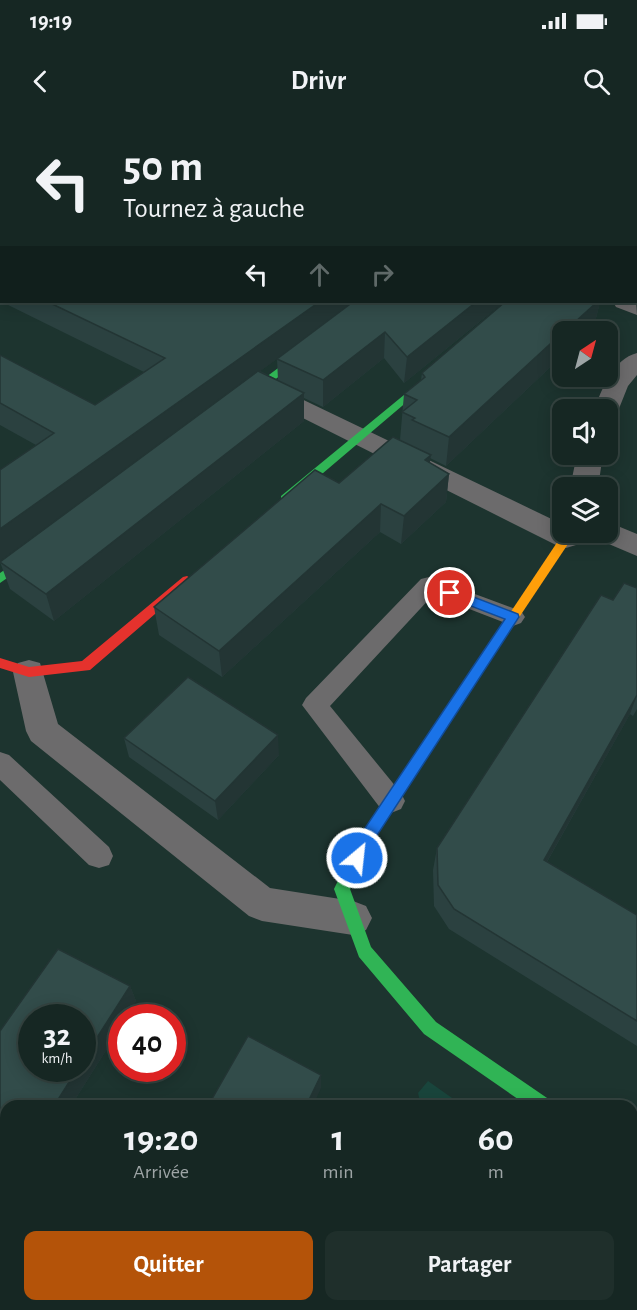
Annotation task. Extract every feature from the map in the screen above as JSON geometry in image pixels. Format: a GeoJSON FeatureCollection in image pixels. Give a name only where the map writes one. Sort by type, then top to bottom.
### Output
{"type":"FeatureCollection","features":[{"type":"Feature","properties":{"kind":"street"},"geometry":{"type":"LineString","coordinates":[[222,415],[371,303]]}},
{"type":"Feature","properties":{"kind":"street"},"geometry":{"type":"LineString","coordinates":[[611,399],[616,384],[637,360]]}},
{"type":"Feature","properties":{"kind":"street"},"geometry":{"type":"LineString","coordinates":[[278,505],[449,361]]}},
{"type":"Feature","properties":{"kind":"street"},"geometry":{"type":"LineString","coordinates":[[260,387],[552,527]]}},
{"type":"Feature","properties":{"kind":"street"},"geometry":{"type":"LineString","coordinates":[[0,579],[58,536]]}},
{"type":"Feature","properties":{"kind":"street"},"geometry":{"type":"LineString","coordinates":[[618,537],[637,546]]}},
{"type":"Feature","properties":{"kind":"street"},"geometry":{"type":"LineString","coordinates":[[535,1100],[430,1028],[365,952],[342,889],[364,842],[563,543]]}},
{"type":"Feature","properties":{"kind":"street"},"geometry":{"type":"LineString","coordinates":[[195,574],[85,666],[15,668],[43,731],[262,904],[352,918]]}},
{"type":"Feature","properties":{"kind":"lane"},"geometry":{"type":"LineString","coordinates":[[392,801],[315,705],[429,585],[513,617]]}},
{"type":"Feature","properties":{"kind":"lane"},"geometry":{"type":"LineString","coordinates":[[0,763],[99,856]]}},
{"type":"Feature","properties":{"kind":"shaded area"},"geometry":{"type":"Polygon","coordinates":[[[428,1081],[455,1100],[420,1100],[418,1093],[428,1081]]]}},
{"type":"Feature","properties":{"kind":"building"},"geometry":{"type":"Polygon","coordinates":[[[50,303],[318,303],[0,529],[0,470],[54,433],[0,403],[0,355],[95,405],[165,358],[50,303]]]}},
{"type":"Feature","properties":{"kind":"building"},"geometry":{"type":"Polygon","coordinates":[[[352,303],[475,303],[407,357],[385,332],[323,380],[277,359],[352,303]]]}},
{"type":"Feature","properties":{"kind":"building"},"geometry":{"type":"Polygon","coordinates":[[[504,303],[596,303],[576,321],[552,321],[552,342],[449,437],[412,420],[415,418],[402,412],[417,400],[404,394],[425,377],[422,373],[504,303]]]}},
{"type":"Feature","properties":{"kind":"building"},"geometry":{"type":"Polygon","coordinates":[[[258,371],[304,393],[46,594],[0,562],[258,371]]]}},
{"type":"Feature","properties":{"kind":"building"},"geometry":{"type":"Polygon","coordinates":[[[393,437],[431,455],[425,460],[449,474],[404,516],[381,504],[219,651],[154,607],[315,470],[339,483],[393,437]]]}},
{"type":"Feature","properties":{"kind":"building"},"geometry":{"type":"Polygon","coordinates":[[[624,583],[637,588],[637,695],[544,860],[637,915],[637,1021],[454,909],[438,885],[437,848],[601,595],[613,600],[624,583]]]}},
{"type":"Feature","properties":{"kind":"building"},"geometry":{"type":"Polygon","coordinates":[[[188,677],[278,735],[215,801],[124,738],[188,677]]]}},
{"type":"Feature","properties":{"kind":"building"},"geometry":{"type":"Polygon","coordinates":[[[58,949],[130,986],[118,1004],[108,1004],[108,1020],[96,1039],[96,1004],[19,1004],[58,949]]]}},
{"type":"Feature","properties":{"kind":"building"},"geometry":{"type":"Polygon","coordinates":[[[18,1006],[18,1082],[69,1082],[58,1100],[0,1100],[0,1031],[18,1006]]]}},
{"type":"Feature","properties":{"kind":"building"},"geometry":{"type":"Polygon","coordinates":[[[248,1036],[321,1075],[309,1100],[211,1100],[248,1036]]]}},
{"type":"Feature","properties":{"kind":"traffic: fast"},"geometry":{"type":"LineString","coordinates":[[235,405],[371,303]]}},
{"type":"Feature","properties":{"kind":"traffic: fast"},"geometry":{"type":"LineString","coordinates":[[285,499],[438,370]]}},
{"type":"Feature","properties":{"kind":"traffic: fast"},"geometry":{"type":"LineString","coordinates":[[0,579],[42,548]]}},
{"type":"Feature","properties":{"kind":"traffic: fast"},"geometry":{"type":"LineString","coordinates":[[508,625],[364,842],[342,889],[365,952],[430,1028],[535,1100]]}},
{"type":"Feature","properties":{"kind":"traffic: slow"},"geometry":{"type":"LineString","coordinates":[[508,625],[563,543]]}},
{"type":"Feature","properties":{"kind":"traffic: jam"},"geometry":{"type":"LineString","coordinates":[[0,663],[29,672],[85,666],[187,580]]}},
{"type":"Feature","properties":{"kind":"route"},"geometry":{"type":"LineString","coordinates":[[357,858],[364,842],[513,617],[450,593]]}}]}
